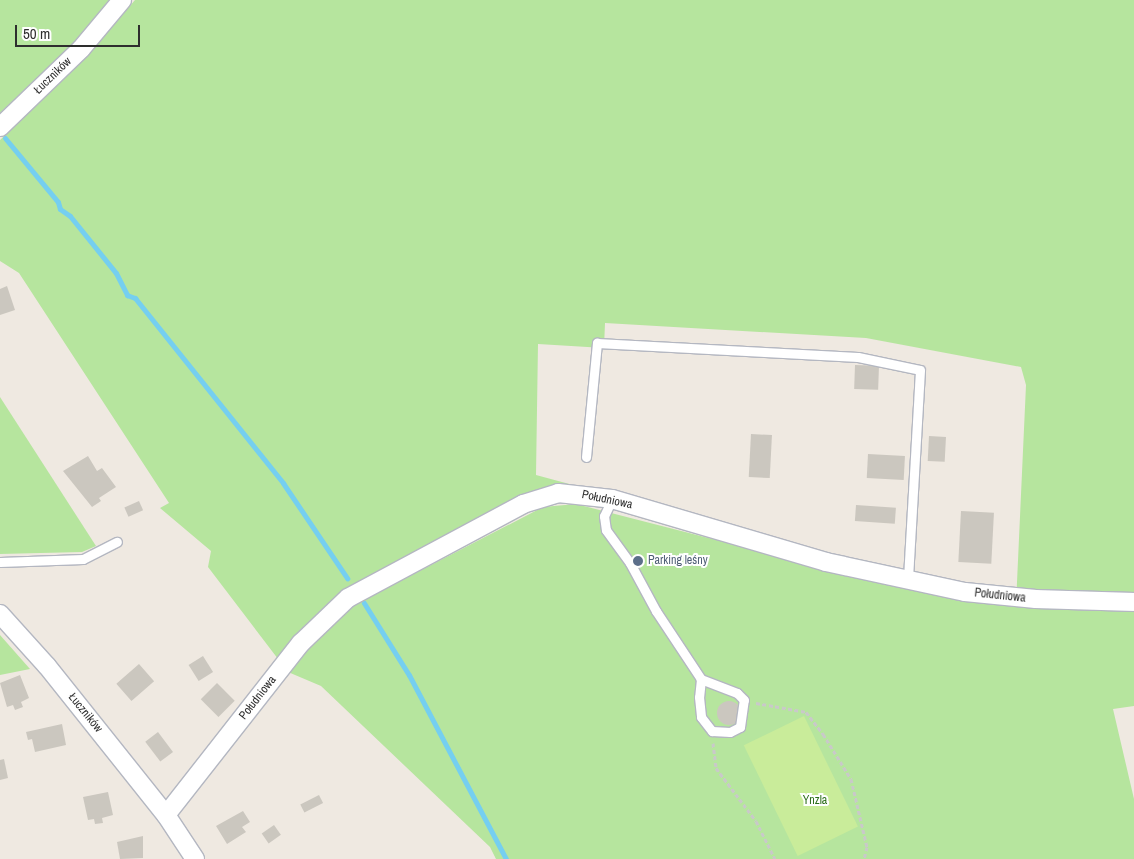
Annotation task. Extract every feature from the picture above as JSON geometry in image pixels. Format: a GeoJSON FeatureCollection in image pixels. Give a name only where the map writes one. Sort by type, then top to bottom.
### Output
{"type":"FeatureCollection","features":[{"type":"Feature","properties":{"kind":"street","name":"Łuczników"},"geometry":{"type":"LineString","coordinates":[[0,127],[81,49],[122,0]]}},
{"type":"Feature","properties":{"kind":"street","name":"Południowa"},"geometry":{"type":"LineString","coordinates":[[166,815],[301,643],[348,598],[523,504],[558,493],[584,494],[612,500],[826,562],[965,592],[1036,599],[1134,602]]}},
{"type":"Feature","properties":{"kind":"street","name":"Łuczników"},"geometry":{"type":"LineString","coordinates":[[0,614],[47,666],[166,815],[195,859]]}},
{"type":"Feature","properties":{"kind":"lane"},"geometry":{"type":"LineString","coordinates":[[586,457],[597,343],[858,356],[920,370],[908,581]]}},
{"type":"Feature","properties":{"kind":"lane"},"geometry":{"type":"LineString","coordinates":[[612,500],[604,516],[606,530],[630,563],[656,611],[701,679],[737,693],[744,700],[740,727],[730,732],[712,731],[701,717],[698,697],[701,679]]}},
{"type":"Feature","properties":{"kind":"lane"},"geometry":{"type":"LineString","coordinates":[[0,562],[83,559],[117,542]]}},
{"type":"Feature","properties":{"kind":"path"},"geometry":{"type":"LineString","coordinates":[[744,700],[806,712],[818,726],[851,779],[867,847],[864,859]]}},
{"type":"Feature","properties":{"kind":"path"},"geometry":{"type":"LineString","coordinates":[[712,731],[716,768],[756,821],[775,859]]}},
{"type":"Feature","properties":{"kind":"green space"},"geometry":{"type":"Polygon","coordinates":[[[0,0],[111,0],[73,45],[0,113],[0,0]]]}},
{"type":"Feature","properties":{"kind":"green space","name":"Ynzla"},"geometry":{"type":"Polygon","coordinates":[[[135,0],[1134,0],[1134,706],[1113,709],[1134,799],[1134,859],[496,859],[490,847],[321,686],[288,672],[208,567],[211,551],[160,508],[169,503],[19,273],[0,261],[0,140],[85,58],[135,0]],[[605,323],[604,348],[538,344],[536,475],[573,485],[536,491],[470,522],[346,591],[354,605],[543,507],[576,504],[814,565],[1016,604],[1026,385],[1021,367],[866,338],[605,323]]]}},
{"type":"Feature","properties":{"kind":"green space"},"geometry":{"type":"Polygon","coordinates":[[[0,397],[96,546],[82,552],[0,554],[0,397]]]}},
{"type":"Feature","properties":{"kind":"green space"},"geometry":{"type":"Polygon","coordinates":[[[0,635],[30,669],[0,675],[0,635]]]}},
{"type":"Feature","properties":{"kind":"green space","name":"Ynzla"},"geometry":{"type":"Polygon","coordinates":[[[804,716],[858,827],[798,856],[744,745],[804,716]]]}},
{"type":"Feature","properties":{"kind":"building"},"geometry":{"type":"Polygon","coordinates":[[[7,286],[15,310],[0,315],[0,289],[7,286]]]}},
{"type":"Feature","properties":{"kind":"building"},"geometry":{"type":"Polygon","coordinates":[[[855,365],[879,366],[878,390],[854,389],[855,365]]]}},
{"type":"Feature","properties":{"kind":"building"},"geometry":{"type":"Polygon","coordinates":[[[751,434],[772,435],[770,478],[749,477],[751,434]]]}},
{"type":"Feature","properties":{"kind":"building"},"geometry":{"type":"Polygon","coordinates":[[[929,436],[946,437],[945,462],[928,461],[929,436]]]}},
{"type":"Feature","properties":{"kind":"building"},"geometry":{"type":"Polygon","coordinates":[[[868,454],[905,456],[904,480],[867,478],[868,454]]]}},
{"type":"Feature","properties":{"kind":"building"},"geometry":{"type":"Polygon","coordinates":[[[88,456],[97,471],[102,468],[116,487],[99,498],[101,501],[92,507],[63,471],[88,456]]]}},
{"type":"Feature","properties":{"kind":"building"},"geometry":{"type":"Polygon","coordinates":[[[139,501],[143,510],[128,517],[124,508],[139,501]]]}},
{"type":"Feature","properties":{"kind":"building"},"geometry":{"type":"Polygon","coordinates":[[[856,505],[896,508],[895,524],[855,521],[856,505]]]}},
{"type":"Feature","properties":{"kind":"building"},"geometry":{"type":"Polygon","coordinates":[[[961,511],[994,513],[991,564],[958,562],[961,511]]]}},
{"type":"Feature","properties":{"kind":"building"},"geometry":{"type":"Polygon","coordinates":[[[203,656],[213,672],[199,681],[189,665],[203,656]]]}},
{"type":"Feature","properties":{"kind":"building"},"geometry":{"type":"Polygon","coordinates":[[[139,664],[154,681],[131,701],[116,684],[139,664]]]}},
{"type":"Feature","properties":{"kind":"building"},"geometry":{"type":"Polygon","coordinates":[[[20,675],[29,698],[21,702],[23,707],[15,710],[13,705],[7,707],[0,683],[20,675]]]}},
{"type":"Feature","properties":{"kind":"building"},"geometry":{"type":"Polygon","coordinates":[[[217,683],[235,701],[218,717],[201,699],[217,683]]]}},
{"type":"Feature","properties":{"kind":"building"},"geometry":{"type":"Polygon","coordinates":[[[729,701],[738,704],[741,713],[738,722],[729,725],[720,722],[717,713],[720,704],[729,701]]]}},
{"type":"Feature","properties":{"kind":"building"},"geometry":{"type":"Polygon","coordinates":[[[62,724],[66,745],[35,752],[32,739],[28,740],[26,732],[62,724]]]}},
{"type":"Feature","properties":{"kind":"building"},"geometry":{"type":"Polygon","coordinates":[[[158,732],[173,752],[160,762],[145,742],[158,732]]]}},
{"type":"Feature","properties":{"kind":"building"},"geometry":{"type":"Polygon","coordinates":[[[4,759],[8,778],[0,780],[0,760],[4,759]]]}},
{"type":"Feature","properties":{"kind":"building"},"geometry":{"type":"Polygon","coordinates":[[[108,792],[113,815],[102,818],[103,823],[95,824],[94,819],[88,820],[83,797],[108,792]]]}},
{"type":"Feature","properties":{"kind":"building"},"geometry":{"type":"Polygon","coordinates":[[[319,795],[323,803],[304,813],[300,805],[319,795]]]}},
{"type":"Feature","properties":{"kind":"building"},"geometry":{"type":"Polygon","coordinates":[[[243,811],[250,822],[242,827],[246,832],[227,844],[216,826],[243,811]]]}},
{"type":"Feature","properties":{"kind":"building"},"geometry":{"type":"Polygon","coordinates":[[[274,825],[281,835],[269,843],[262,834],[274,825]]]}},
{"type":"Feature","properties":{"kind":"building"},"geometry":{"type":"Polygon","coordinates":[[[143,836],[143,858],[120,859],[117,842],[143,836]]]}},
{"type":"Feature","properties":{"kind":"waterway"},"geometry":{"type":"LineString","coordinates":[[5,138],[58,202],[60,209],[70,216],[116,273],[127,295],[135,298],[283,483],[347,578]]}},
{"type":"Feature","properties":{"kind":"waterway"},"geometry":{"type":"LineString","coordinates":[[364,603],[409,675],[506,859]]}},
{"type":"Feature","properties":{"kind":"place","name":"Parking leśny"},"geometry":{"type":"Point","coordinates":[638,561]}}]}
